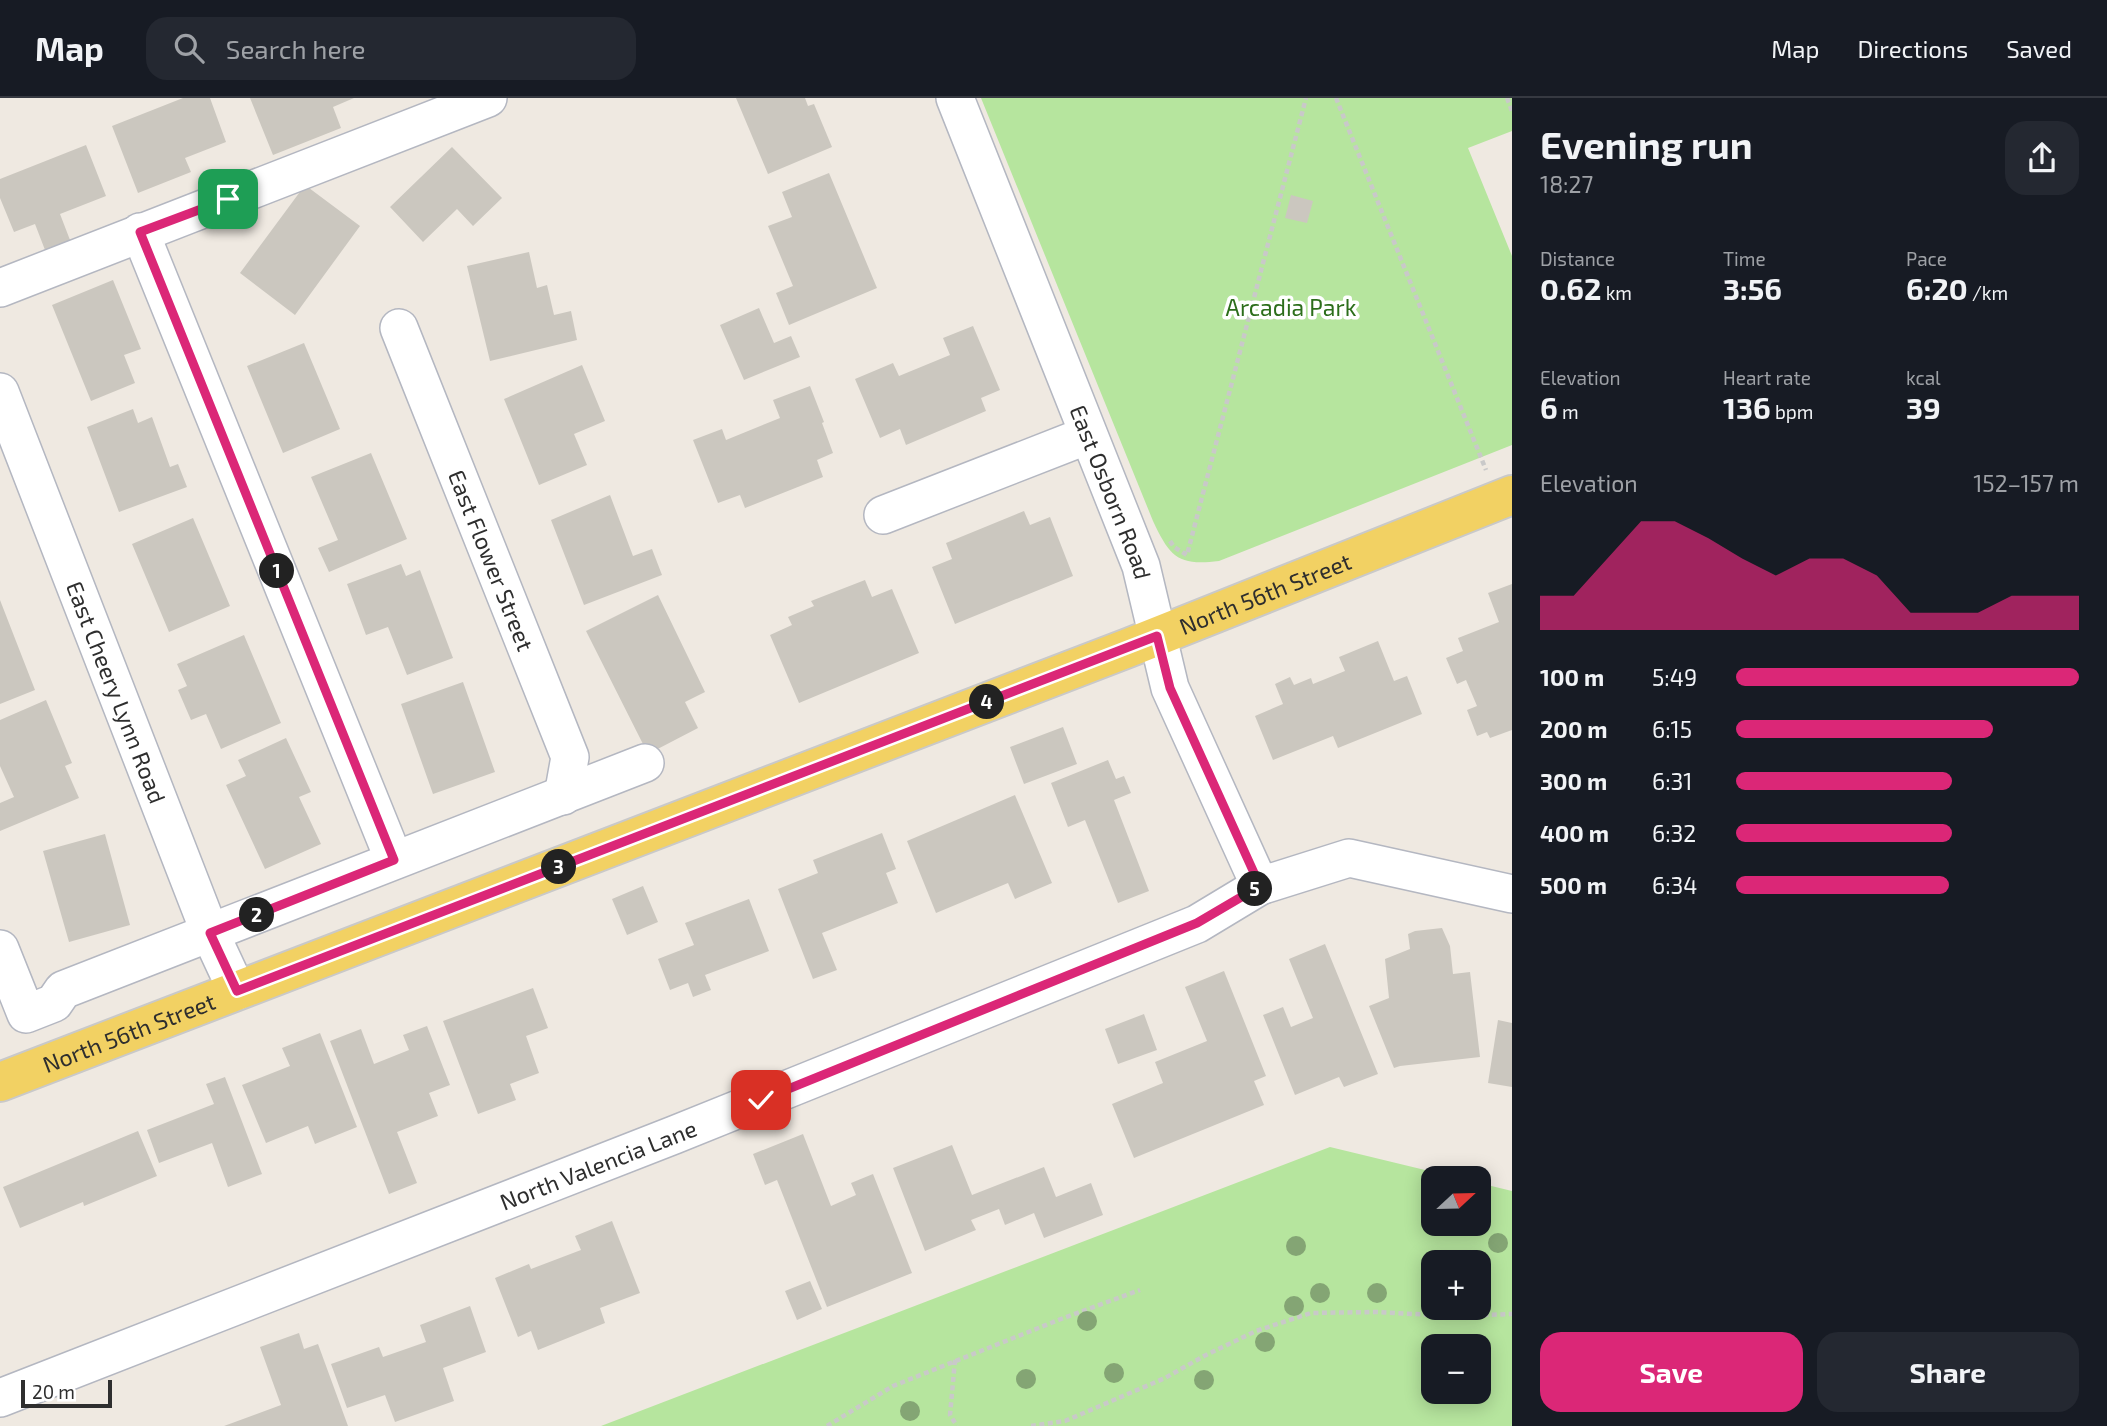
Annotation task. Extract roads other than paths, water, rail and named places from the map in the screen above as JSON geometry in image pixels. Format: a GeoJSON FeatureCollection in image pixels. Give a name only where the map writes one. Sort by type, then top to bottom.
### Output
{"type":"FeatureCollection","features":[{"type":"Feature","properties":{"kind":"main road","name":"North 56th Street"},"geometry":{"type":"LineString","coordinates":[[0,1081],[1157,636],[1505,498]]}},
{"type":"Feature","properties":{"kind":"street"},"geometry":{"type":"LineString","coordinates":[[0,288],[488,98]]}},
{"type":"Feature","properties":{"kind":"street","name":"East Osborn Road"},"geometry":{"type":"LineString","coordinates":[[955,98],[1141,566],[1170,688],[1260,886]]}},
{"type":"Feature","properties":{"kind":"street"},"geometry":{"type":"LineString","coordinates":[[140,232],[394,860]]}},
{"type":"Feature","properties":{"kind":"street","name":"East Flower Street"},"geometry":{"type":"LineString","coordinates":[[399,328],[570,757],[563,796]]}},
{"type":"Feature","properties":{"kind":"street","name":"East Cheery Lynn Road"},"geometry":{"type":"LineString","coordinates":[[0,392],[210,933],[237,991]]}},
{"type":"Feature","properties":{"kind":"street"},"geometry":{"type":"LineString","coordinates":[[883,515],[1088,435]]}},
{"type":"Feature","properties":{"kind":"street"},"geometry":{"type":"LineString","coordinates":[[0,949],[26,1014],[54,1003],[63,990],[645,763]]}},
{"type":"Feature","properties":{"kind":"street","name":"North Valencia Lane"},"geometry":{"type":"LineString","coordinates":[[0,1398],[674,1135],[1184,929],[1260,886],[1349,858],[1512,894]]}},
{"type":"Feature","properties":{"kind":"park label","name":"Arcadia Park"},"geometry":{"type":"Point","coordinates":[1291,307]}}]}
